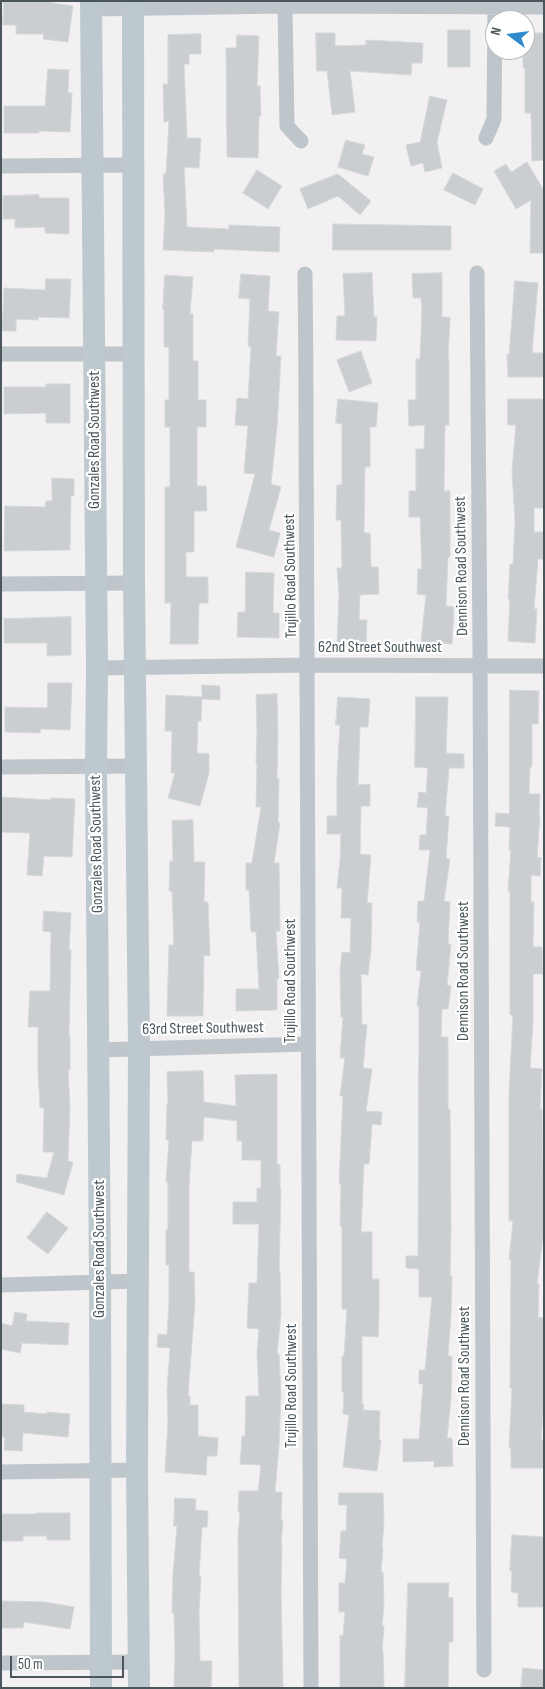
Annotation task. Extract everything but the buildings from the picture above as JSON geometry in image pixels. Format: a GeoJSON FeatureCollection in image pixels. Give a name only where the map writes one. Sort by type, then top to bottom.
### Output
{"type":"FeatureCollection","features":[{"type":"Feature","properties":{"kind":"street"},"geometry":{"type":"LineString","coordinates":[[91,5],[285,6],[464,4],[544,8]]}},
{"type":"Feature","properties":{"kind":"street","name":"Gonzales Road Southwest"},"geometry":{"type":"LineString","coordinates":[[91,5],[94,166],[97,668],[101,1688]]}},
{"type":"Feature","properties":{"kind":"street"},"geometry":{"type":"LineString","coordinates":[[133,5],[134,583],[139,1048],[139,1688]]}},
{"type":"Feature","properties":{"kind":"street"},"geometry":{"type":"LineString","coordinates":[[285,6],[286,126],[301,142]]}},
{"type":"Feature","properties":{"kind":"street"},"geometry":{"type":"LineString","coordinates":[[486,138],[494,119],[495,7]]}},
{"type":"Feature","properties":{"kind":"street"},"geometry":{"type":"LineString","coordinates":[[1,166],[133,165]]}},
{"type":"Feature","properties":{"kind":"street","name":"Dennison Road Southwest"},"geometry":{"type":"LineString","coordinates":[[477,273],[484,1670]]}},
{"type":"Feature","properties":{"kind":"street","name":"Trujillo Road Southwest"},"geometry":{"type":"LineString","coordinates":[[306,274],[309,666],[308,1044],[311,1688]]}},
{"type":"Feature","properties":{"kind":"street"},"geometry":{"type":"LineString","coordinates":[[1,354],[134,354]]}},
{"type":"Feature","properties":{"kind":"street"},"geometry":{"type":"LineString","coordinates":[[1,584],[134,583]]}},
{"type":"Feature","properties":{"kind":"street","name":"62nd Street Southwest"},"geometry":{"type":"LineString","coordinates":[[97,668],[544,666]]}},
{"type":"Feature","properties":{"kind":"street"},"geometry":{"type":"LineString","coordinates":[[1,767],[137,766]]}},
{"type":"Feature","properties":{"kind":"street","name":"63rd Street Southwest"},"geometry":{"type":"LineString","coordinates":[[98,1050],[308,1044]]}},
{"type":"Feature","properties":{"kind":"street"},"geometry":{"type":"LineString","coordinates":[[1,1285],[139,1282]]}},
{"type":"Feature","properties":{"kind":"street"},"geometry":{"type":"LineString","coordinates":[[1,1472],[138,1470]]}},
{"type":"Feature","properties":{"kind":"street"},"geometry":{"type":"LineString","coordinates":[[1,1663],[139,1662]]}}]}
